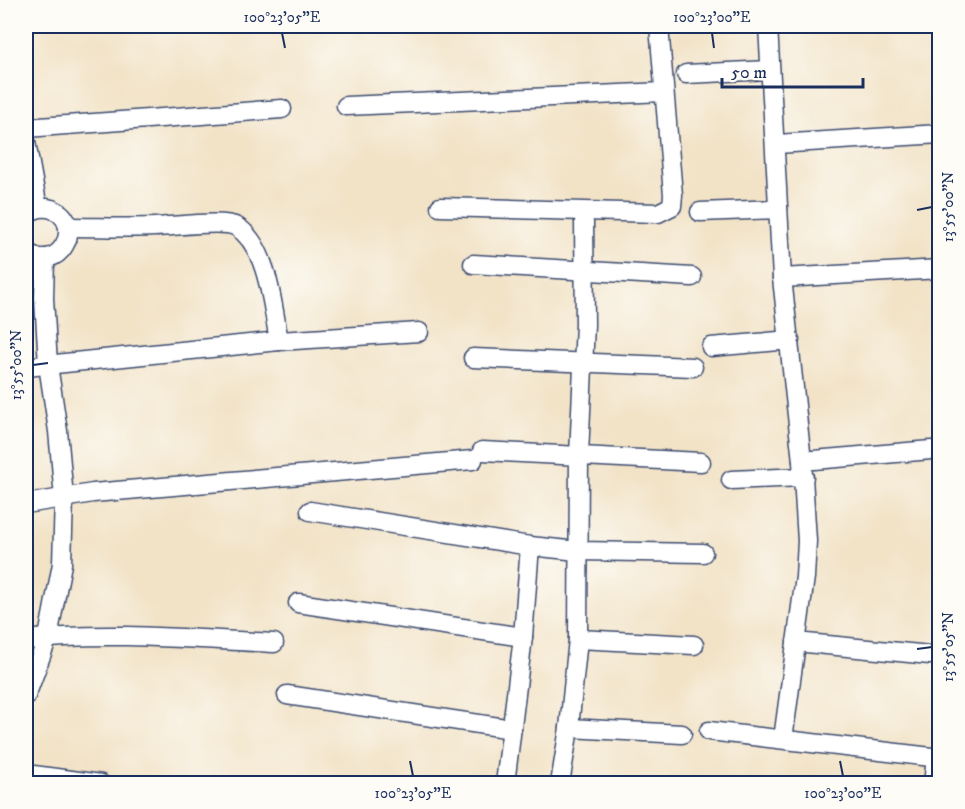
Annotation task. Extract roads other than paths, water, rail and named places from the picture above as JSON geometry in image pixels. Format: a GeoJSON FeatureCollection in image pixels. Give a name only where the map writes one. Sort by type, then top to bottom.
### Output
{"type":"FeatureCollection","features":[{"type":"Feature","properties":{"kind":"street"},"geometry":{"type":"LineString","coordinates":[[440,207],[658,213],[672,206],[673,195],[658,26]]}},
{"type":"Feature","properties":{"kind":"street"},"geometry":{"type":"LineString","coordinates":[[768,26],[782,278],[803,469],[807,541],[783,739]]}},
{"type":"Feature","properties":{"kind":"street"},"geometry":{"type":"LineString","coordinates":[[686,74],[770,70]]}},
{"type":"Feature","properties":{"kind":"street"},"geometry":{"type":"LineString","coordinates":[[346,106],[664,92]]}},
{"type":"Feature","properties":{"kind":"street"},"geometry":{"type":"LineString","coordinates":[[26,128],[282,108]]}},
{"type":"Feature","properties":{"kind":"street"},"geometry":{"type":"LineString","coordinates":[[776,144],[939,134]]}},
{"type":"Feature","properties":{"kind":"street"},"geometry":{"type":"LineString","coordinates":[[26,142],[32,212],[48,208],[64,218],[68,227],[66,244],[53,256],[37,258],[26,251]]}},
{"type":"Feature","properties":{"kind":"street"},"geometry":{"type":"LineString","coordinates":[[700,212],[778,208]]}},
{"type":"Feature","properties":{"kind":"street"},"geometry":{"type":"LineString","coordinates":[[560,783],[578,639],[584,222]]}},
{"type":"Feature","properties":{"kind":"street"},"geometry":{"type":"LineString","coordinates":[[68,227],[155,227],[223,223],[237,227],[249,240],[260,258],[268,279],[279,341]]}},
{"type":"Feature","properties":{"kind":"street"},"geometry":{"type":"LineString","coordinates":[[26,696],[48,638],[62,564],[64,498],[58,431],[48,365],[44,298],[45,258]]}},
{"type":"Feature","properties":{"kind":"street"},"geometry":{"type":"LineString","coordinates":[[473,264],[692,277]]}},
{"type":"Feature","properties":{"kind":"street"},"geometry":{"type":"LineString","coordinates":[[782,278],[939,269]]}},
{"type":"Feature","properties":{"kind":"street"},"geometry":{"type":"LineString","coordinates":[[26,367],[279,341],[419,332]]}},
{"type":"Feature","properties":{"kind":"street"},"geometry":{"type":"LineString","coordinates":[[711,347],[790,340]]}},
{"type":"Feature","properties":{"kind":"street"},"geometry":{"type":"LineString","coordinates":[[473,358],[693,367]]}},
{"type":"Feature","properties":{"kind":"street"},"geometry":{"type":"LineString","coordinates":[[731,480],[931,450]]}},
{"type":"Feature","properties":{"kind":"street"},"geometry":{"type":"LineString","coordinates":[[26,504],[121,490],[477,455],[579,455],[701,462]]}},
{"type":"Feature","properties":{"kind":"street"},"geometry":{"type":"LineString","coordinates":[[310,511],[530,546],[578,551],[703,553]]}},
{"type":"Feature","properties":{"kind":"street"},"geometry":{"type":"LineString","coordinates":[[505,783],[523,637],[530,546]]}},
{"type":"Feature","properties":{"kind":"street"},"geometry":{"type":"LineString","coordinates":[[298,603],[523,637]]}},
{"type":"Feature","properties":{"kind":"street"},"geometry":{"type":"LineString","coordinates":[[26,640],[143,636],[274,643]]}},
{"type":"Feature","properties":{"kind":"street"},"geometry":{"type":"LineString","coordinates":[[578,639],[694,645]]}},
{"type":"Feature","properties":{"kind":"street"},"geometry":{"type":"LineString","coordinates":[[796,642],[930,655]]}},
{"type":"Feature","properties":{"kind":"street"},"geometry":{"type":"LineString","coordinates":[[287,694],[512,729]]}},
{"type":"Feature","properties":{"kind":"street"},"geometry":{"type":"LineString","coordinates":[[568,728],[682,734]]}},
{"type":"Feature","properties":{"kind":"street"},"geometry":{"type":"LineString","coordinates":[[709,731],[938,758],[933,783]]}},
{"type":"Feature","properties":{"kind":"street"},"geometry":{"type":"LineString","coordinates":[[26,774],[101,783]]}}]}
